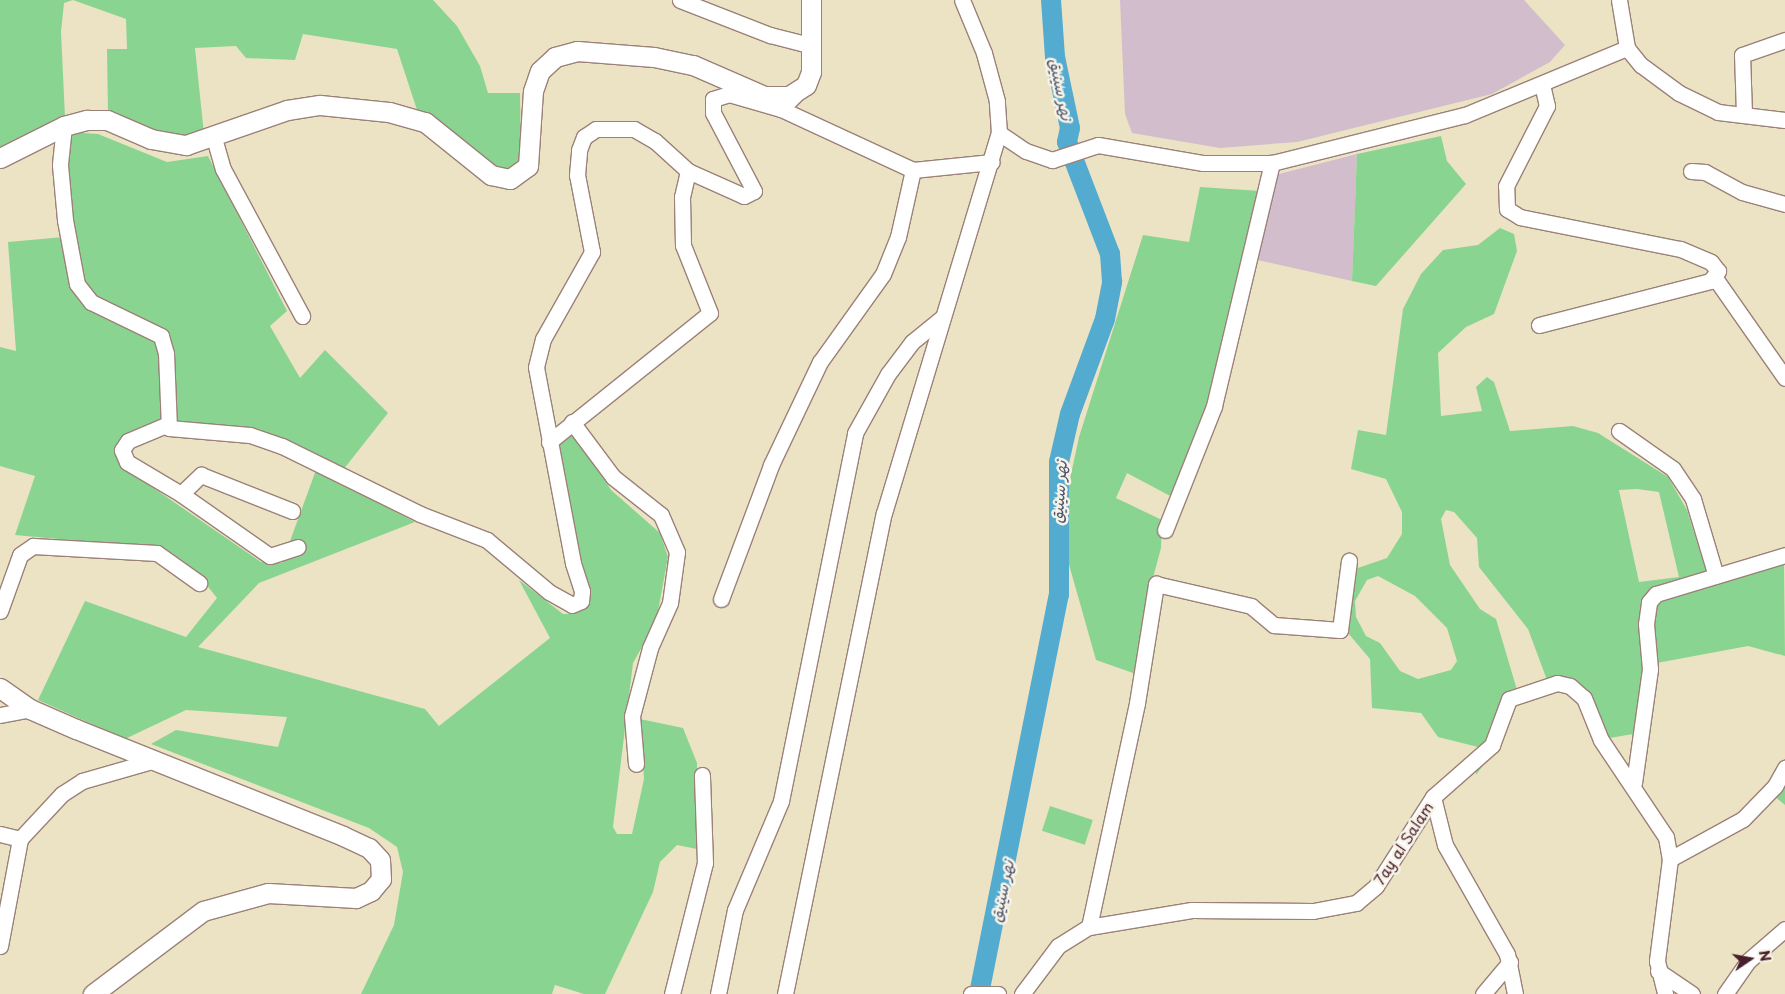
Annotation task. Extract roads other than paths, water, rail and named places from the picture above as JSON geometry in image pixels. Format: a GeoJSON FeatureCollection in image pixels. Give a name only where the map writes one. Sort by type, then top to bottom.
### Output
{"type":"FeatureCollection","features":[{"type":"Feature","properties":{"kind":"main road"},"geometry":{"type":"LineString","coordinates":[[0,158],[64,126],[107,120],[168,144],[214,138],[303,106],[389,112],[425,122],[490,175],[505,179],[528,166],[533,91],[540,71],[568,52],[676,61],[773,98],[795,95],[809,78],[813,46],[812,0]]}},
{"type":"Feature","properties":{"kind":"main road"},"geometry":{"type":"LineString","coordinates":[[0,688],[30,709],[358,842],[376,854],[381,879],[371,891],[356,898],[268,893],[222,903],[162,938],[93,994]]}},
{"type":"Feature","properties":{"kind":"street"},"geometry":{"type":"LineString","coordinates":[[680,0],[770,35],[813,46]]}},
{"type":"Feature","properties":{"kind":"street"},"geometry":{"type":"LineString","coordinates":[[785,994],[866,587],[907,425],[992,162],[999,133],[997,101],[984,53],[962,0]]}},
{"type":"Feature","properties":{"kind":"street"},"geometry":{"type":"LineString","coordinates":[[1620,0],[1627,48],[1641,65],[1695,104],[1785,120]]}},
{"type":"Feature","properties":{"kind":"street"},"geometry":{"type":"LineString","coordinates":[[1744,114],[1742,55],[1785,40]]}},
{"type":"Feature","properties":{"kind":"street"},"geometry":{"type":"LineString","coordinates":[[999,133],[1039,157],[1060,159],[1098,145],[1203,163],[1272,163],[1465,116],[1627,48]]}},
{"type":"Feature","properties":{"kind":"street"},"geometry":{"type":"LineString","coordinates":[[1542,85],[1547,106],[1506,186],[1507,209],[1520,217],[1680,249],[1711,262],[1718,271],[1715,278]]}},
{"type":"Feature","properties":{"kind":"street"},"geometry":{"type":"LineString","coordinates":[[166,426],[175,431],[250,435],[282,446],[420,514],[474,532],[549,592],[567,604],[578,604],[582,591],[536,380],[538,354],[592,252],[577,175],[581,143],[596,130],[634,129],[655,141],[688,172],[721,189],[752,194],[747,174],[711,103],[724,94],[781,109],[913,170],[992,162]]}},
{"type":"Feature","properties":{"kind":"street"},"geometry":{"type":"LineString","coordinates":[[781,109],[795,95]]}},
{"type":"Feature","properties":{"kind":"street"},"geometry":{"type":"LineString","coordinates":[[64,126],[64,211],[77,284],[91,302],[161,336],[166,353],[166,426]]}},
{"type":"Feature","properties":{"kind":"street"},"geometry":{"type":"LineString","coordinates":[[214,138],[223,169],[302,316]]}},
{"type":"Feature","properties":{"kind":"street"},"geometry":{"type":"LineString","coordinates":[[1164,530],[1214,406],[1272,163]]}},
{"type":"Feature","properties":{"kind":"street"},"geometry":{"type":"LineString","coordinates":[[721,599],[772,465],[820,362],[883,274],[898,237],[913,170]]}},
{"type":"Feature","properties":{"kind":"street"},"geometry":{"type":"LineString","coordinates":[[1691,171],[1705,172],[1742,192],[1785,204]]}},
{"type":"Feature","properties":{"kind":"street"},"geometry":{"type":"LineString","coordinates":[[549,442],[710,313],[683,245],[682,197],[688,172]]}},
{"type":"Feature","properties":{"kind":"street"},"geometry":{"type":"LineString","coordinates":[[1539,325],[1715,278]]}},
{"type":"Feature","properties":{"kind":"street"},"geometry":{"type":"LineString","coordinates":[[1715,278],[1785,378]]}},
{"type":"Feature","properties":{"kind":"street"},"geometry":{"type":"LineString","coordinates":[[718,994],[735,910],[781,801],[855,433],[892,368],[912,342],[942,318]]}},
{"type":"Feature","properties":{"kind":"street"},"geometry":{"type":"LineString","coordinates":[[572,422],[613,477],[661,515],[677,552],[670,603],[650,648],[632,716],[636,764]]}},
{"type":"Feature","properties":{"kind":"street"},"geometry":{"type":"LineString","coordinates":[[166,426],[128,441],[122,456],[270,556],[298,547]]}},
{"type":"Feature","properties":{"kind":"street"},"geometry":{"type":"LineString","coordinates":[[1619,430],[1673,469],[1693,499],[1716,576]]}},
{"type":"Feature","properties":{"kind":"street"},"geometry":{"type":"LineString","coordinates":[[180,494],[201,476],[292,511]]}},
{"type":"Feature","properties":{"kind":"street"},"geometry":{"type":"LineString","coordinates":[[0,611],[20,555],[33,546],[157,553],[199,583]]}},
{"type":"Feature","properties":{"kind":"street"},"geometry":{"type":"LineString","coordinates":[[1634,783],[1650,669],[1646,624],[1649,602],[1656,594],[1785,555]]}},
{"type":"Feature","properties":{"kind":"street"},"geometry":{"type":"LineString","coordinates":[[1089,927],[1137,703],[1156,584],[1251,606],[1274,625],[1340,630],[1349,561]]}},
{"type":"Feature","properties":{"kind":"street","name":"7ay al Salam"},"geometry":{"type":"LineString","coordinates":[[1022,994],[1058,946],[1089,927],[1192,910],[1313,911],[1356,903],[1376,886],[1433,797],[1492,745],[1509,699],[1557,683],[1570,686],[1584,698],[1596,731],[1634,783],[1666,837],[1670,859],[1659,927],[1658,971],[1665,994]]}},
{"type":"Feature","properties":{"kind":"street"},"geometry":{"type":"LineString","coordinates":[[0,715],[30,709]]}},
{"type":"Feature","properties":{"kind":"street"},"geometry":{"type":"LineString","coordinates":[[0,946],[20,840],[62,794],[82,781],[155,760]]}},
{"type":"Feature","properties":{"kind":"street"},"geometry":{"type":"LineString","coordinates":[[1670,859],[1743,819],[1775,786],[1785,768]]}},
{"type":"Feature","properties":{"kind":"street"},"geometry":{"type":"LineString","coordinates":[[672,994],[705,863],[702,775]]}},
{"type":"Feature","properties":{"kind":"street"},"geometry":{"type":"LineString","coordinates":[[1433,797],[1445,845],[1510,962],[1515,994]]}},
{"type":"Feature","properties":{"kind":"street"},"geometry":{"type":"LineString","coordinates":[[0,834],[20,840]]}},
{"type":"Feature","properties":{"kind":"street"},"geometry":{"type":"LineString","coordinates":[[1726,994],[1748,961],[1785,929]]}},
{"type":"Feature","properties":{"kind":"street"},"geometry":{"type":"LineString","coordinates":[[1483,994],[1510,962]]}},
{"type":"Feature","properties":{"kind":"street"},"geometry":{"type":"LineString","coordinates":[[1658,971],[1692,994]]}},
{"type":"Feature","properties":{"kind":"street"},"geometry":{"type":"LineString","coordinates":[[973,992],[998,994]]}},
{"type":"Feature","properties":{"kind":"waterway","name":"نهر سينيق"},"geometry":{"type":"LineString","coordinates":[[979,994],[1059,595],[1059,462],[1070,414],[1105,319],[1112,282],[1110,254],[1067,142],[1070,128],[1055,57],[1051,0]]}}]}
